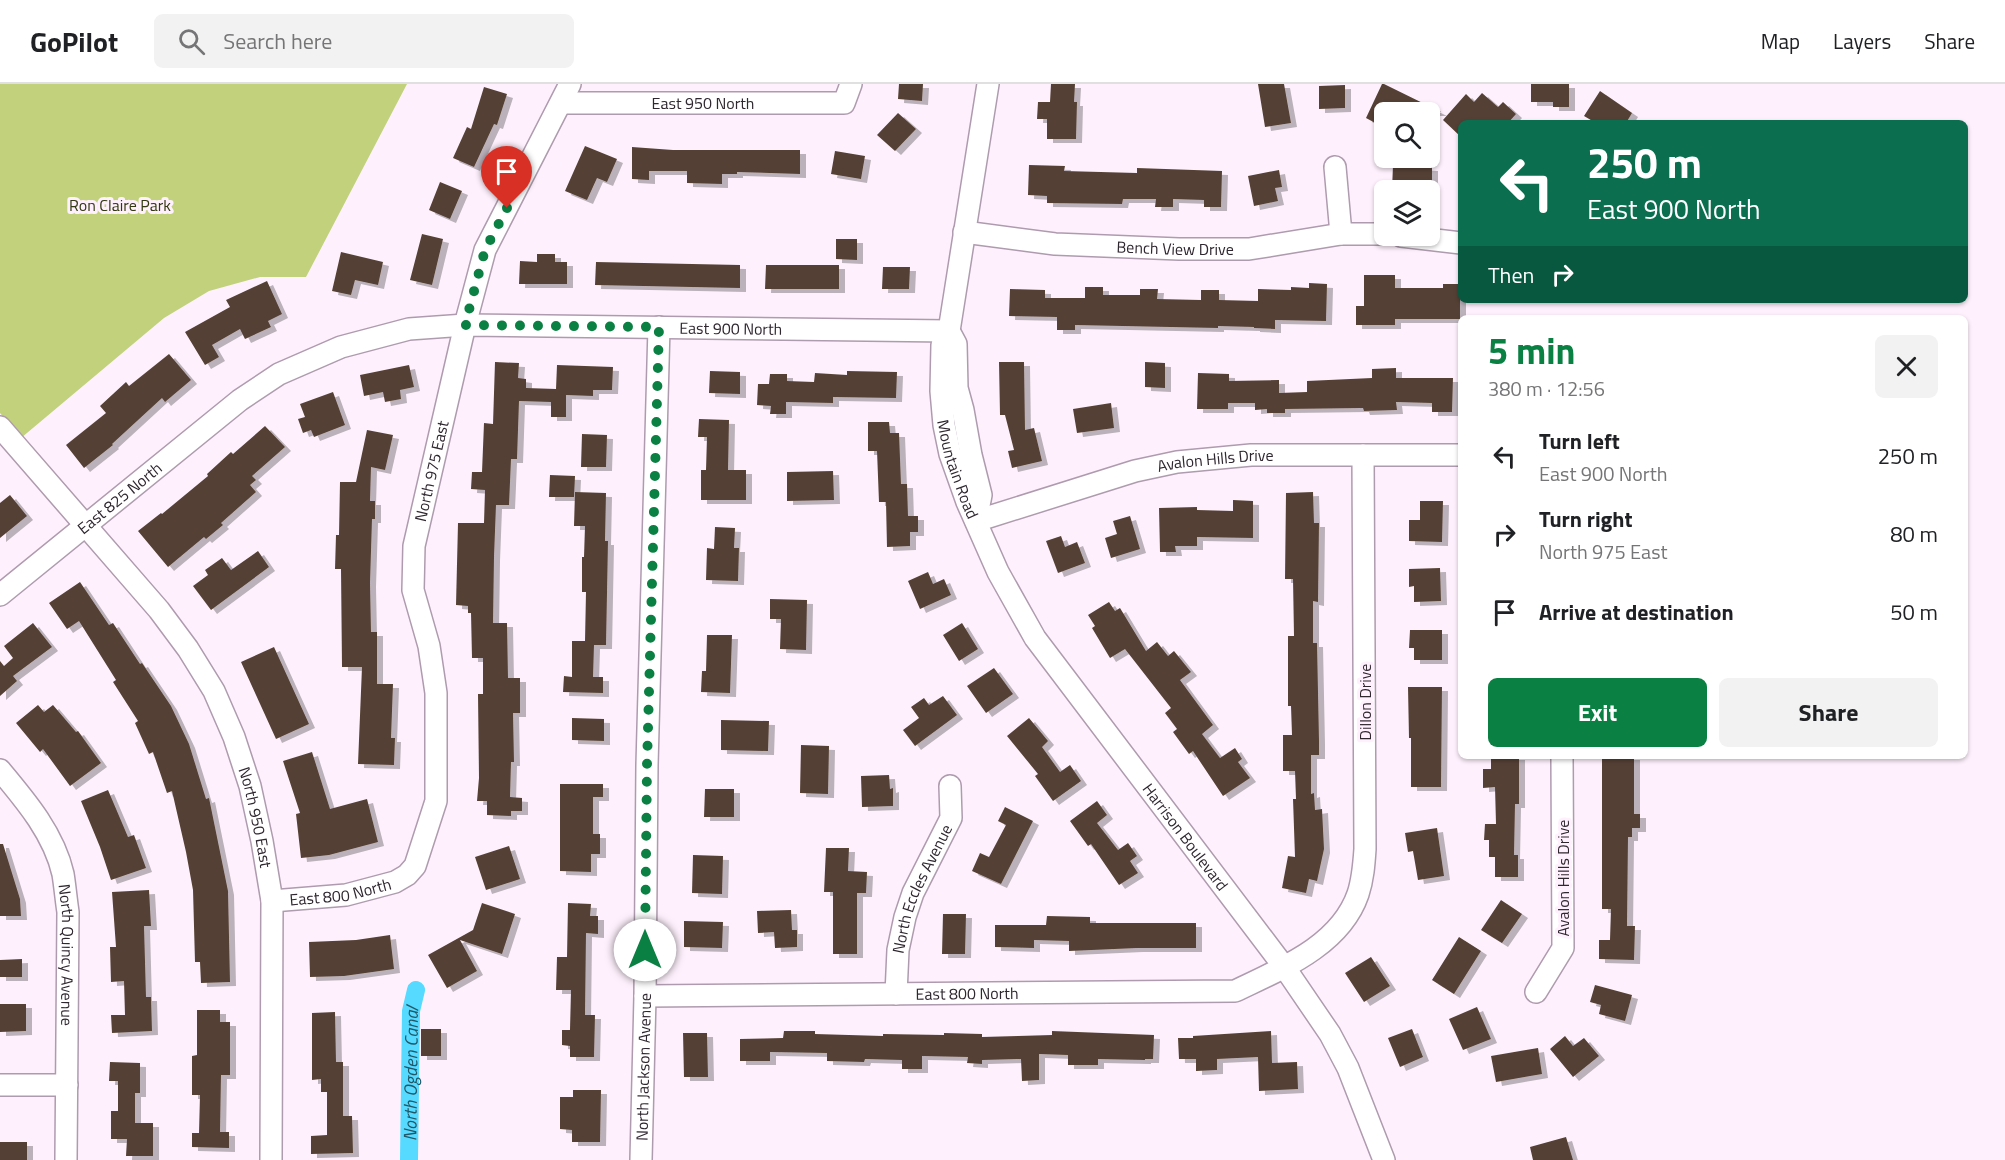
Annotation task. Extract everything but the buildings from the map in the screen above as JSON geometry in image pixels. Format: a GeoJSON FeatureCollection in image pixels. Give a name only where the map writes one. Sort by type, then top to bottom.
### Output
{"type":"FeatureCollection","features":[{"type":"Feature","properties":{"kind":"street","name":"Mountain Road"},"geometry":{"type":"LineString","coordinates":[[976,521],[981,495],[970,455],[957,388],[956,344],[949,331],[988,84]]}},
{"type":"Feature","properties":{"kind":"street","name":"East 950 North"},"geometry":{"type":"LineString","coordinates":[[566,94],[848,94]]}},
{"type":"Feature","properties":{"kind":"street","name":"North 975 East"},"geometry":{"type":"LineString","coordinates":[[407,875],[415,866],[436,801],[436,693],[429,646],[413,590],[414,546],[465,325],[485,250],[566,94]]}},
{"type":"Feature","properties":{"kind":"street"},"geometry":{"type":"LineString","coordinates":[[1335,167],[1341,234]]}},
{"type":"Feature","properties":{"kind":"street","name":"Bench View Drive"},"geometry":{"type":"LineString","coordinates":[[964,232],[1074,245],[1179,249],[1249,249],[1341,234],[1374,234]]}},
{"type":"Feature","properties":{"kind":"street"},"geometry":{"type":"LineString","coordinates":[[1440,241],[1458,243]]}},
{"type":"Feature","properties":{"kind":"street","name":"East 900 North"},"geometry":{"type":"LineString","coordinates":[[240,400],[279,374],[340,347],[409,329],[465,325],[949,331]]}},
{"type":"Feature","properties":{"kind":"street","name":"North Jackson Avenue"},"geometry":{"type":"LineString","coordinates":[[641,1160],[647,765],[659,327]]}},
{"type":"Feature","properties":{"kind":"street","name":"East 825 North"},"geometry":{"type":"LineString","coordinates":[[0,595],[240,400]]}},
{"type":"Feature","properties":{"kind":"street","name":"North 950 East"},"geometry":{"type":"LineString","coordinates":[[0,427],[159,610],[188,649],[214,691],[234,737],[250,786],[272,902],[272,1160]]}},
{"type":"Feature","properties":{"kind":"street","name":"Avalon Hills Drive"},"geometry":{"type":"LineString","coordinates":[[976,521],[1135,471],[1177,462],[1251,455],[1458,455]]}},
{"type":"Feature","properties":{"kind":"street","name":"Dillon Drive"},"geometry":{"type":"LineString","coordinates":[[1285,968],[1328,938],[1348,915],[1358,895],[1363,874],[1365,849],[1363,455]]}},
{"type":"Feature","properties":{"kind":"street","name":"Harrison Boulevard"},"geometry":{"type":"LineString","coordinates":[[976,521],[998,572],[1035,638],[1285,968],[1330,1034],[1348,1068],[1384,1160]]}},
{"type":"Feature","properties":{"kind":"street","name":"Avalon Hills Drive"},"geometry":{"type":"LineString","coordinates":[[1536,992],[1563,948],[1562,759]]}},
{"type":"Feature","properties":{"kind":"street","name":"North Quincy Avenue"},"geometry":{"type":"LineString","coordinates":[[0,770],[24,798],[49,836],[63,873],[68,912],[66,1160]]}},
{"type":"Feature","properties":{"kind":"street","name":"North Eccles Avenue"},"geometry":{"type":"LineString","coordinates":[[896,994],[898,950],[904,917],[913,893],[951,818],[950,786]]}},
{"type":"Feature","properties":{"kind":"street","name":"East 800 North"},"geometry":{"type":"LineString","coordinates":[[272,902],[346,895],[394,882],[407,875]]}},
{"type":"Feature","properties":{"kind":"street","name":"East 800 North"},"geometry":{"type":"LineString","coordinates":[[645,996],[1235,991],[1285,968]]}},
{"type":"Feature","properties":{"kind":"street"},"geometry":{"type":"LineString","coordinates":[[0,1084],[67,1085]]}},
{"type":"Feature","properties":{"kind":"green space","name":"Ron Claire Park"},"geometry":{"type":"Polygon","coordinates":[[[0,84],[407,84],[306,277],[260,277],[209,291],[164,318],[21,438],[0,413],[0,84]]]}},
{"type":"Feature","properties":{"kind":"waterway","name":"North Ogden Canal"},"geometry":{"type":"LineString","coordinates":[[409,1160],[411,1011],[416,990]]}},
{"type":"Feature","properties":{"kind":"route"},"geometry":{"type":"LineString","coordinates":[[507,208],[485,250],[465,325],[659,327],[647,765],[645,950]]}}]}
